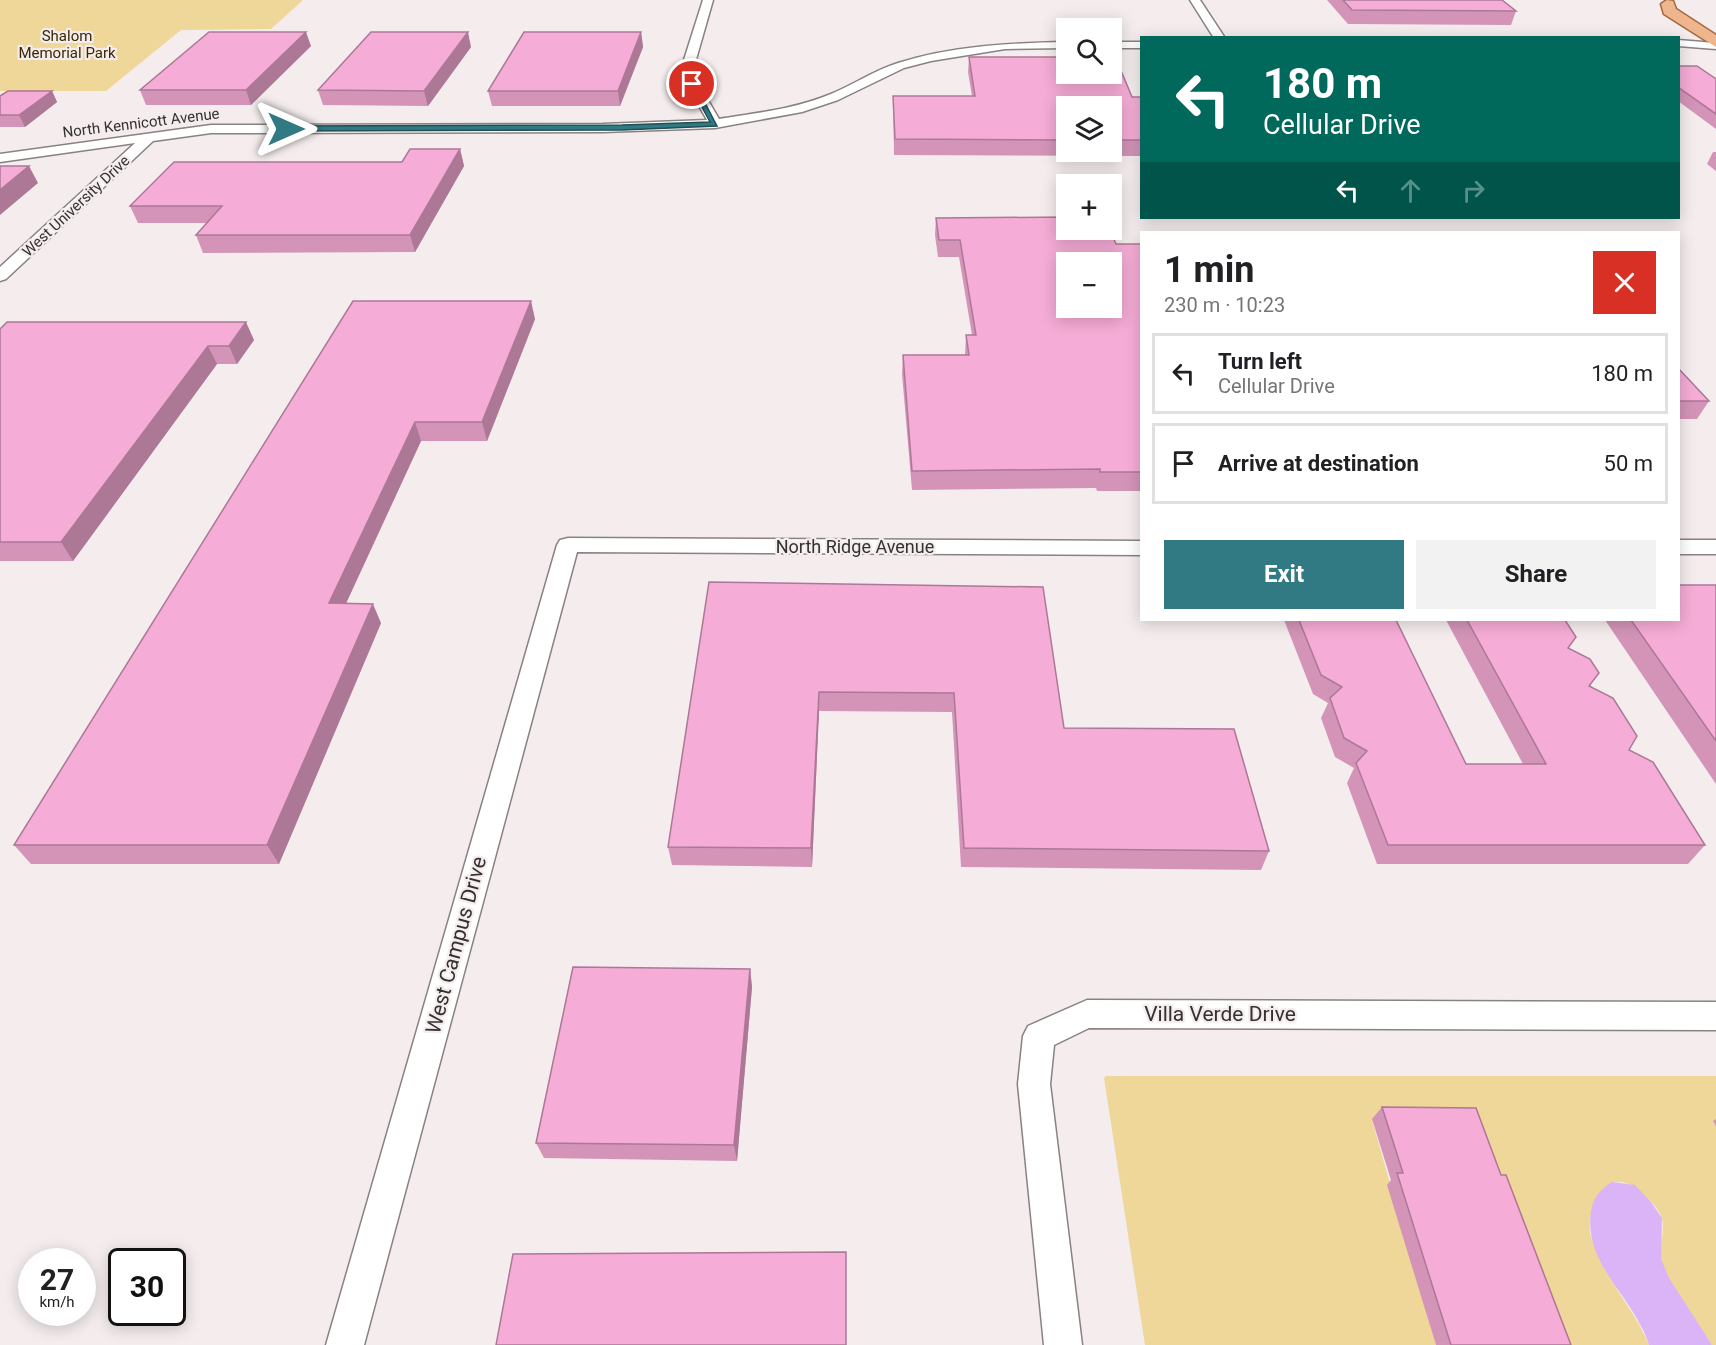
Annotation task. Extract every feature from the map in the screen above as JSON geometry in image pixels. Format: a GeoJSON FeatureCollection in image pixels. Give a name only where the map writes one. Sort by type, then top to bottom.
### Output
{"type":"FeatureCollection","features":[{"type":"Feature","properties":{"kind":"main road"},"geometry":{"type":"LineString","coordinates":[[1664,2],[1688,10],[1716,28]]}},
{"type":"Feature","properties":{"kind":"main road"},"geometry":{"type":"LineString","coordinates":[[1664,2],[1669,12],[1716,46]]}},
{"type":"Feature","properties":{"kind":"street"},"geometry":{"type":"LineString","coordinates":[[708,0],[689,63],[689,78],[715,124]]}},
{"type":"Feature","properties":{"kind":"street"},"geometry":{"type":"LineString","coordinates":[[1195,0],[1219,36]]}},
{"type":"Feature","properties":{"kind":"street"},"geometry":{"type":"LineString","coordinates":[[1680,43],[1716,46]]}},
{"type":"Feature","properties":{"kind":"street","name":"North Kennicott Avenue"},"geometry":{"type":"LineString","coordinates":[[0,158],[211,129],[594,128],[715,124],[798,109],[834,97],[900,66],[930,57],[1005,46],[1056,45]]}},
{"type":"Feature","properties":{"kind":"street"},"geometry":{"type":"LineString","coordinates":[[1122,45],[1140,45]]}},
{"type":"Feature","properties":{"kind":"street"},"geometry":{"type":"LineString","coordinates":[[1680,51],[1716,46]]}},
{"type":"Feature","properties":{"kind":"street","name":"West University Drive"},"geometry":{"type":"LineString","coordinates":[[0,276],[151,136]]}},
{"type":"Feature","properties":{"kind":"street","name":"North Ridge Avenue"},"geometry":{"type":"LineString","coordinates":[[568,545],[1140,548]]}},
{"type":"Feature","properties":{"kind":"street","name":"West Campus Drive"},"geometry":{"type":"LineString","coordinates":[[345,1345],[568,545]]}},
{"type":"Feature","properties":{"kind":"street"},"geometry":{"type":"LineString","coordinates":[[1680,548],[1716,547]]}},
{"type":"Feature","properties":{"kind":"street","name":"Villa Verde Drive"},"geometry":{"type":"LineString","coordinates":[[1063,1345],[1034,1084],[1039,1036],[1087,1014],[1716,1016]]}},
{"type":"Feature","properties":{"kind":"green space","name":"Shalom Memorial Park"},"geometry":{"type":"Polygon","coordinates":[[[0,0],[303,0],[271,29],[181,30],[106,91],[0,91],[0,0]]]}},
{"type":"Feature","properties":{"kind":"green space"},"geometry":{"type":"Polygon","coordinates":[[[1106,1076],[1716,1076],[1716,1121],[1713,1122],[1716,1127],[1716,1345],[1712,1345],[1683,1303],[1664,1269],[1661,1259],[1663,1223],[1660,1213],[1636,1188],[1615,1182],[1606,1186],[1593,1204],[1590,1232],[1603,1266],[1649,1345],[1552,1345],[1372,1120],[1436,1345],[1145,1345],[1104,1078],[1106,1076]]]}},
{"type":"Feature","properties":{"kind":"shaded area"},"geometry":{"type":"Polygon","coordinates":[[[1612,1182],[1635,1185],[1662,1218],[1661,1259],[1669,1278],[1712,1345],[1649,1345],[1634,1314],[1599,1259],[1593,1244],[1590,1228],[1592,1206],[1598,1194],[1612,1182]]]}},
{"type":"Feature","properties":{"kind":"building"},"geometry":{"type":"Polygon","coordinates":[[[1343,0],[1502,0],[1516,11],[1352,10],[1343,0]]]}},
{"type":"Feature","properties":{"kind":"building"},"geometry":{"type":"Polygon","coordinates":[[[209,32],[306,32],[246,90],[140,90],[209,32]]]}},
{"type":"Feature","properties":{"kind":"building"},"geometry":{"type":"Polygon","coordinates":[[[371,32],[468,32],[424,91],[318,90],[371,32]]]}},
{"type":"Feature","properties":{"kind":"building"},"geometry":{"type":"Polygon","coordinates":[[[524,32],[641,32],[618,91],[488,91],[524,32]]]}},
{"type":"Feature","properties":{"kind":"building"},"geometry":{"type":"Polygon","coordinates":[[[969,57],[1056,57],[1056,84],[1122,84],[1122,73],[1132,97],[1140,97],[1140,140],[1122,140],[1122,96],[1056,96],[1056,140],[895,139],[893,96],[975,96],[969,57]]]}},
{"type":"Feature","properties":{"kind":"building"},"geometry":{"type":"Polygon","coordinates":[[[1680,66],[1697,66],[1716,79],[1716,114],[1680,88],[1680,66]]]}},
{"type":"Feature","properties":{"kind":"building"},"geometry":{"type":"Polygon","coordinates":[[[8,91],[52,91],[19,115],[0,115],[0,96],[8,91]]]}},
{"type":"Feature","properties":{"kind":"building"},"geometry":{"type":"Polygon","coordinates":[[[410,149],[460,149],[410,235],[196,235],[222,206],[130,206],[174,162],[402,162],[410,149]]]}},
{"type":"Feature","properties":{"kind":"building"},"geometry":{"type":"Polygon","coordinates":[[[0,166],[29,166],[0,190],[0,166]]]}},
{"type":"Feature","properties":{"kind":"building"},"geometry":{"type":"Polygon","coordinates":[[[1056,217],[1056,240],[1114,240],[1116,244],[1140,244],[1140,472],[1100,472],[1100,469],[912,471],[903,355],[969,355],[966,335],[976,335],[960,240],[939,240],[936,218],[1056,217]]]}},
{"type":"Feature","properties":{"kind":"building"},"geometry":{"type":"Polygon","coordinates":[[[353,301],[531,301],[482,422],[415,422],[329,603],[373,604],[267,845],[14,845],[353,301]]]}},
{"type":"Feature","properties":{"kind":"building"},"geometry":{"type":"Polygon","coordinates":[[[7,322],[246,322],[229,346],[208,346],[61,542],[0,542],[0,329],[7,322]]]}},
{"type":"Feature","properties":{"kind":"building"},"geometry":{"type":"Polygon","coordinates":[[[1680,370],[1709,401],[1680,401],[1680,370]]]}},
{"type":"Feature","properties":{"kind":"building"},"geometry":{"type":"Polygon","coordinates":[[[709,582],[1043,587],[1064,728],[1234,729],[1269,851],[964,848],[954,693],[819,692],[811,848],[668,847],[709,582]]]}},
{"type":"Feature","properties":{"kind":"building"},"geometry":{"type":"Polygon","coordinates":[[[1680,585],[1716,585],[1716,741],[1632,621],[1680,621],[1680,585]]]}},
{"type":"Feature","properties":{"kind":"building"},"geometry":{"type":"Polygon","coordinates":[[[1299,621],[1396,621],[1466,764],[1546,764],[1468,621],[1566,621],[1576,637],[1568,648],[1590,659],[1599,673],[1589,686],[1613,698],[1637,736],[1629,750],[1653,762],[1705,845],[1388,845],[1356,763],[1367,751],[1344,738],[1330,698],[1342,687],[1321,675],[1299,621]]]}},
{"type":"Feature","properties":{"kind":"building"},"geometry":{"type":"Polygon","coordinates":[[[573,967],[750,969],[734,1145],[536,1143],[573,967]]]}},
{"type":"Feature","properties":{"kind":"building"},"geometry":{"type":"Polygon","coordinates":[[[1382,1107],[1476,1108],[1501,1175],[1506,1175],[1571,1345],[1451,1345],[1397,1173],[1403,1173],[1382,1107]]]}},
{"type":"Feature","properties":{"kind":"building"},"geometry":{"type":"Polygon","coordinates":[[[846,1252],[846,1345],[496,1345],[513,1254],[846,1252]]]}},
{"type":"Feature","properties":{"kind":"route"},"geometry":{"type":"LineString","coordinates":[[286,129],[622,128],[715,124],[692,84]]}}]}
